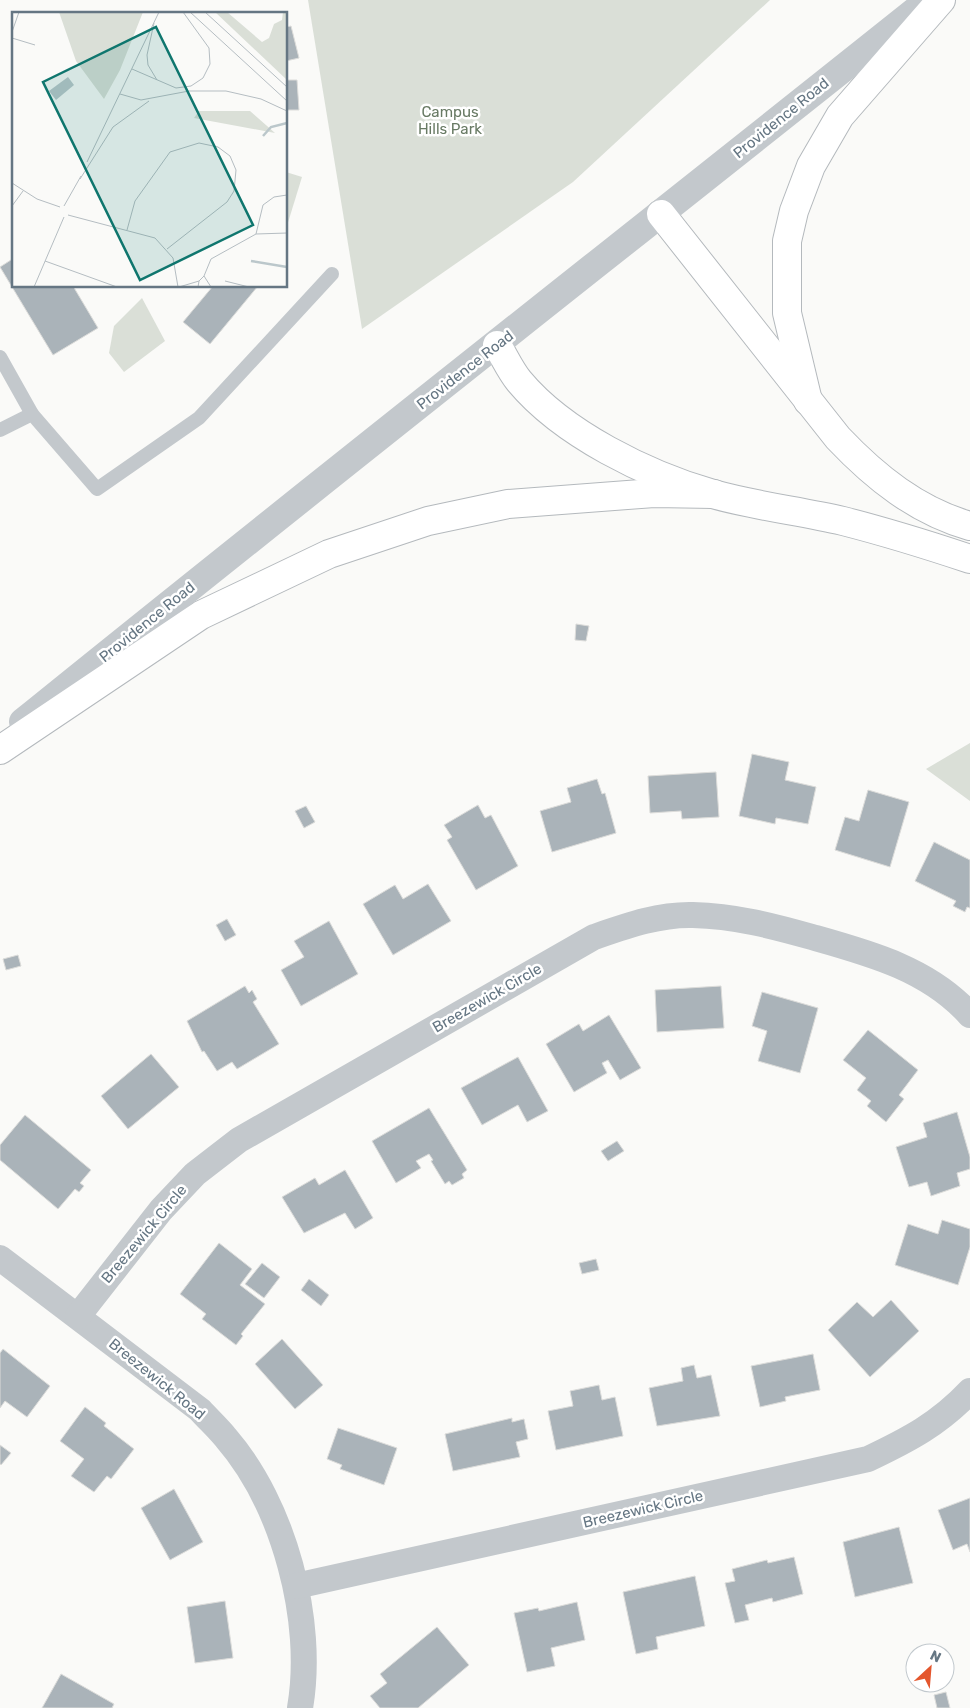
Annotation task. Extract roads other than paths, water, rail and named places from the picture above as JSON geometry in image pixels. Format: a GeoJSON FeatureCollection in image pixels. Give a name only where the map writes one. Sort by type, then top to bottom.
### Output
{"type":"FeatureCollection","features":[{"type":"Feature","properties":{"kind":"highway"},"geometry":{"type":"LineString","coordinates":[[808,401],[787,313],[788,241],[794,210],[811,166],[840,116],[941,0]]}},
{"type":"Feature","properties":{"kind":"highway"},"geometry":{"type":"LineString","coordinates":[[661,214],[808,401],[838,438],[869,471],[905,497],[936,514],[970,526]]}},
{"type":"Feature","properties":{"kind":"highway"},"geometry":{"type":"LineString","coordinates":[[497,345],[518,380],[549,410],[623,459],[664,477],[714,494],[842,521],[916,541],[970,559]]}},
{"type":"Feature","properties":{"kind":"highway"},"geometry":{"type":"LineString","coordinates":[[0,750],[201,615],[329,554],[428,521],[508,504],[654,493],[714,494]]}},
{"type":"Feature","properties":{"kind":"street","name":"Providence Road"},"geometry":{"type":"LineString","coordinates":[[0,740],[278,516],[497,345],[930,0]]}},
{"type":"Feature","properties":{"kind":"street","name":"Breezewick Circle"},"geometry":{"type":"LineString","coordinates":[[78,1316],[160,1210],[196,1174],[239,1140],[594,936],[643,920],[692,915],[752,920],[873,954],[924,978],[970,1015]]}},
{"type":"Feature","properties":{"kind":"street","name":"Breezewick Road"},"geometry":{"type":"LineString","coordinates":[[0,1258],[200,1410],[227,1439],[246,1466],[265,1500],[296,1586],[302,1626],[304,1668],[300,1708]]}},
{"type":"Feature","properties":{"kind":"street","name":"Breezewick Circle"},"geometry":{"type":"LineString","coordinates":[[296,1586],[868,1459],[918,1435],[957,1405],[970,1391]]}},
{"type":"Feature","properties":{"kind":"lane"},"geometry":{"type":"LineString","coordinates":[[0,357],[32,414],[97,489],[199,418],[332,274]]}},
{"type":"Feature","properties":{"kind":"lane"},"geometry":{"type":"LineString","coordinates":[[0,430],[32,414]]}},
{"type":"Feature","properties":{"kind":"park label","name":"Campus Hills Park"},"geometry":{"type":"Point","coordinates":[450,120]}}]}
